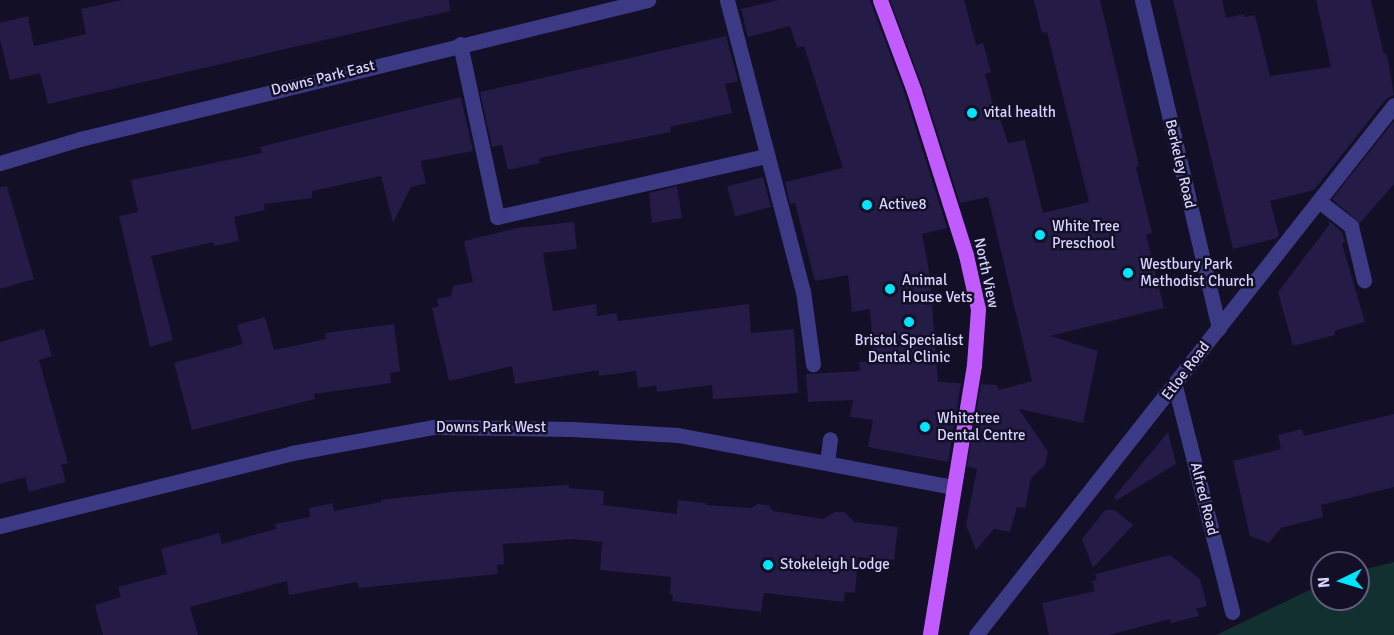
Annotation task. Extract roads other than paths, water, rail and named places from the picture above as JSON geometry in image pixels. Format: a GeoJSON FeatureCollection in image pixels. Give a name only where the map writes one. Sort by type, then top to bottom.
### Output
{"type":"FeatureCollection","features":[{"type":"Feature","properties":{"kind":"main road","name":"North View"},"geometry":{"type":"LineString","coordinates":[[880,0],[914,91],[949,200],[966,255],[978,309],[974,365],[952,487],[930,635]]}},
{"type":"Feature","properties":{"kind":"street","name":"Downs Park East"},"geometry":{"type":"LineString","coordinates":[[0,163],[80,139],[460,44],[648,0]]}},
{"type":"Feature","properties":{"kind":"street"},"geometry":{"type":"LineString","coordinates":[[727,0],[803,291],[813,364]]}},
{"type":"Feature","properties":{"kind":"street","name":"Berkeley Road"},"geometry":{"type":"LineString","coordinates":[[1142,0],[1219,328]]}},
{"type":"Feature","properties":{"kind":"street"},"geometry":{"type":"LineString","coordinates":[[460,44],[497,217],[766,156]]}},
{"type":"Feature","properties":{"kind":"street","name":"Etloe Road"},"geometry":{"type":"LineString","coordinates":[[976,635],[1175,386],[1394,105]]}},
{"type":"Feature","properties":{"kind":"street"},"geometry":{"type":"LineString","coordinates":[[1319,201],[1351,226],[1364,280]]}},
{"type":"Feature","properties":{"kind":"street","name":"Alfred Road"},"geometry":{"type":"LineString","coordinates":[[1175,386],[1232,612]]}},
{"type":"Feature","properties":{"kind":"street","name":"Downs Park West"},"geometry":{"type":"LineString","coordinates":[[0,526],[292,453],[432,427],[572,429],[678,435],[952,487]]}},
{"type":"Feature","properties":{"kind":"street"},"geometry":{"type":"LineString","coordinates":[[827,463],[830,439]]}},
{"type":"Feature","properties":{"kind":"place","name":"vital health"},"geometry":{"type":"Point","coordinates":[972,113]}},
{"type":"Feature","properties":{"kind":"place","name":"Active8"},"geometry":{"type":"Point","coordinates":[867,205]}},
{"type":"Feature","properties":{"kind":"place","name":"White Tree Preschool"},"geometry":{"type":"Point","coordinates":[1040,235]}},
{"type":"Feature","properties":{"kind":"place","name":"Westbury Park Methodist Church"},"geometry":{"type":"Point","coordinates":[1128,273]}},
{"type":"Feature","properties":{"kind":"place","name":"Animal House Vets"},"geometry":{"type":"Point","coordinates":[890,289]}},
{"type":"Feature","properties":{"kind":"place","name":"Bristol Specialist Dental Clinic"},"geometry":{"type":"Point","coordinates":[909,322]}},
{"type":"Feature","properties":{"kind":"place","name":"Whitetree Dental Centre"},"geometry":{"type":"Point","coordinates":[925,427]}},
{"type":"Feature","properties":{"kind":"place","name":"Stokeleigh Lodge"},"geometry":{"type":"Point","coordinates":[768,565]}}]}
